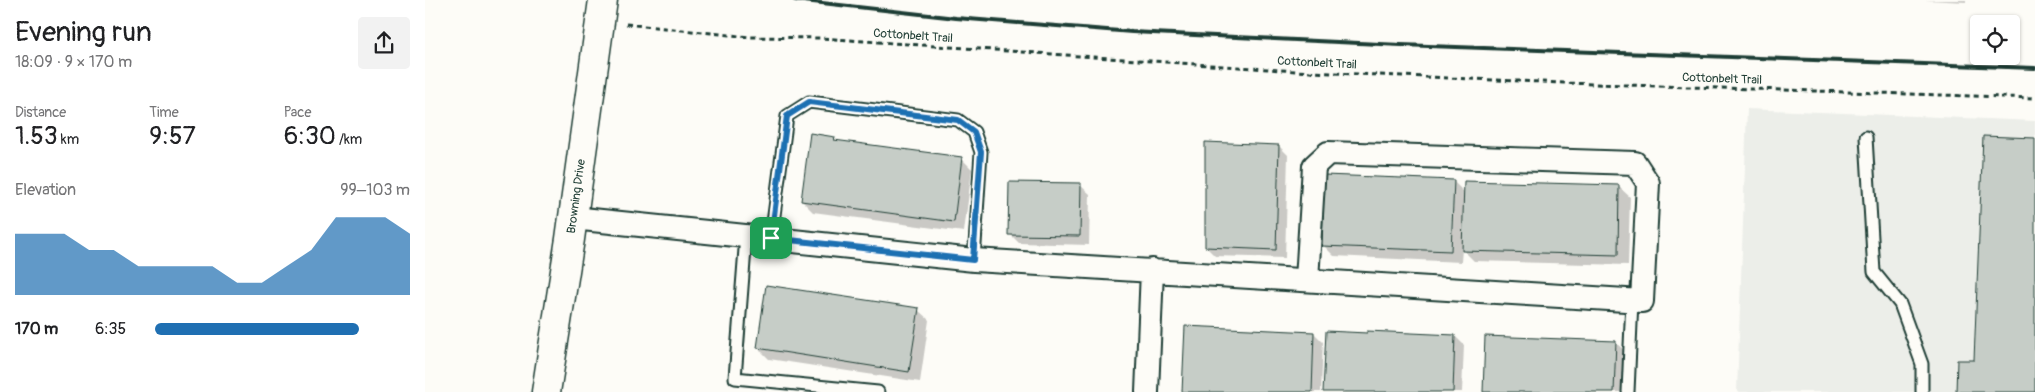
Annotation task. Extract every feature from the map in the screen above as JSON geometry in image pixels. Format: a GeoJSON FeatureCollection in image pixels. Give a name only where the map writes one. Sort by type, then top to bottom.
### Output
{"type":"FeatureCollection","features":[{"type":"Feature","properties":{"kind":"street","name":"Browning Drive"},"geometry":{"type":"LineString","coordinates":[[546,392],[602,10]]}},
{"type":"Feature","properties":{"kind":"street"},"geometry":{"type":"LineString","coordinates":[[573,218],[973,260],[1642,301],[1648,183],[1635,163],[1328,153],[1314,166],[1307,280]]}},
{"type":"Feature","properties":{"kind":"street"},"geometry":{"type":"LineString","coordinates":[[1147,392],[1152,270]]}},
{"type":"Feature","properties":{"kind":"lane"},"geometry":{"type":"LineString","coordinates":[[771,238],[787,116],[809,102],[958,120],[974,132],[981,152],[973,260]]}},
{"type":"Feature","properties":{"kind":"lane"},"geometry":{"type":"LineString","coordinates":[[1867,137],[1874,272],[1900,304],[1922,364],[1922,392]]}},
{"type":"Feature","properties":{"kind":"lane"},"geometry":{"type":"LineString","coordinates":[[745,236],[735,378],[877,392]]}},
{"type":"Feature","properties":{"kind":"lane"},"geometry":{"type":"LineString","coordinates":[[1628,392],[1632,300]]}},
{"type":"Feature","properties":{"kind":"path","name":"Cottonbelt Trail"},"geometry":{"type":"LineString","coordinates":[[602,10],[749,38],[821,38],[1310,72],[1563,83],[2035,98]]}},
{"type":"Feature","properties":{"kind":"shaded area"},"geometry":{"type":"Polygon","coordinates":[[[1747,109],[2035,121],[2035,392],[1737,392],[1747,109]]]}},
{"type":"Feature","properties":{"kind":"building"},"geometry":{"type":"Polygon","coordinates":[[[810,133],[835,137],[834,140],[962,157],[954,222],[801,201],[810,133]]]}},
{"type":"Feature","properties":{"kind":"building"},"geometry":{"type":"Polygon","coordinates":[[[1983,136],[2035,138],[2035,392],[1956,392],[1957,360],[1974,360],[1983,136]]]}},
{"type":"Feature","properties":{"kind":"building"},"geometry":{"type":"Polygon","coordinates":[[[1205,142],[1279,145],[1276,250],[1205,247],[1205,142]]]}},
{"type":"Feature","properties":{"kind":"building"},"geometry":{"type":"Polygon","coordinates":[[[1324,175],[1454,180],[1451,251],[1322,246],[1324,175]]]}},
{"type":"Feature","properties":{"kind":"building"},"geometry":{"type":"Polygon","coordinates":[[[1464,181],[1619,185],[1618,255],[1462,251],[1464,181]]]}},
{"type":"Feature","properties":{"kind":"building"},"geometry":{"type":"Polygon","coordinates":[[[1009,182],[1081,183],[1080,236],[1008,235],[1009,182]]]}},
{"type":"Feature","properties":{"kind":"building"},"geometry":{"type":"Polygon","coordinates":[[[766,285],[919,308],[909,372],[757,348],[766,285]]]}},
{"type":"Feature","properties":{"kind":"building"},"geometry":{"type":"Polygon","coordinates":[[[1185,326],[1314,332],[1312,392],[1182,392],[1185,326]]]}},
{"type":"Feature","properties":{"kind":"building"},"geometry":{"type":"Polygon","coordinates":[[[1326,331],[1455,335],[1453,392],[1323,392],[1326,331]]]}},
{"type":"Feature","properties":{"kind":"building"},"geometry":{"type":"Polygon","coordinates":[[[1485,336],[1616,341],[1614,392],[1483,392],[1485,336]]]}},
{"type":"Feature","properties":{"kind":"railway"},"geometry":{"type":"LineString","coordinates":[[795,0],[956,18],[1132,32],[1401,45],[2035,68]]}},
{"type":"Feature","properties":{"kind":"route"},"geometry":{"type":"LineString","coordinates":[[809,102],[958,120],[974,132],[981,152],[973,260],[771,238],[787,116],[809,102]]}}]}
